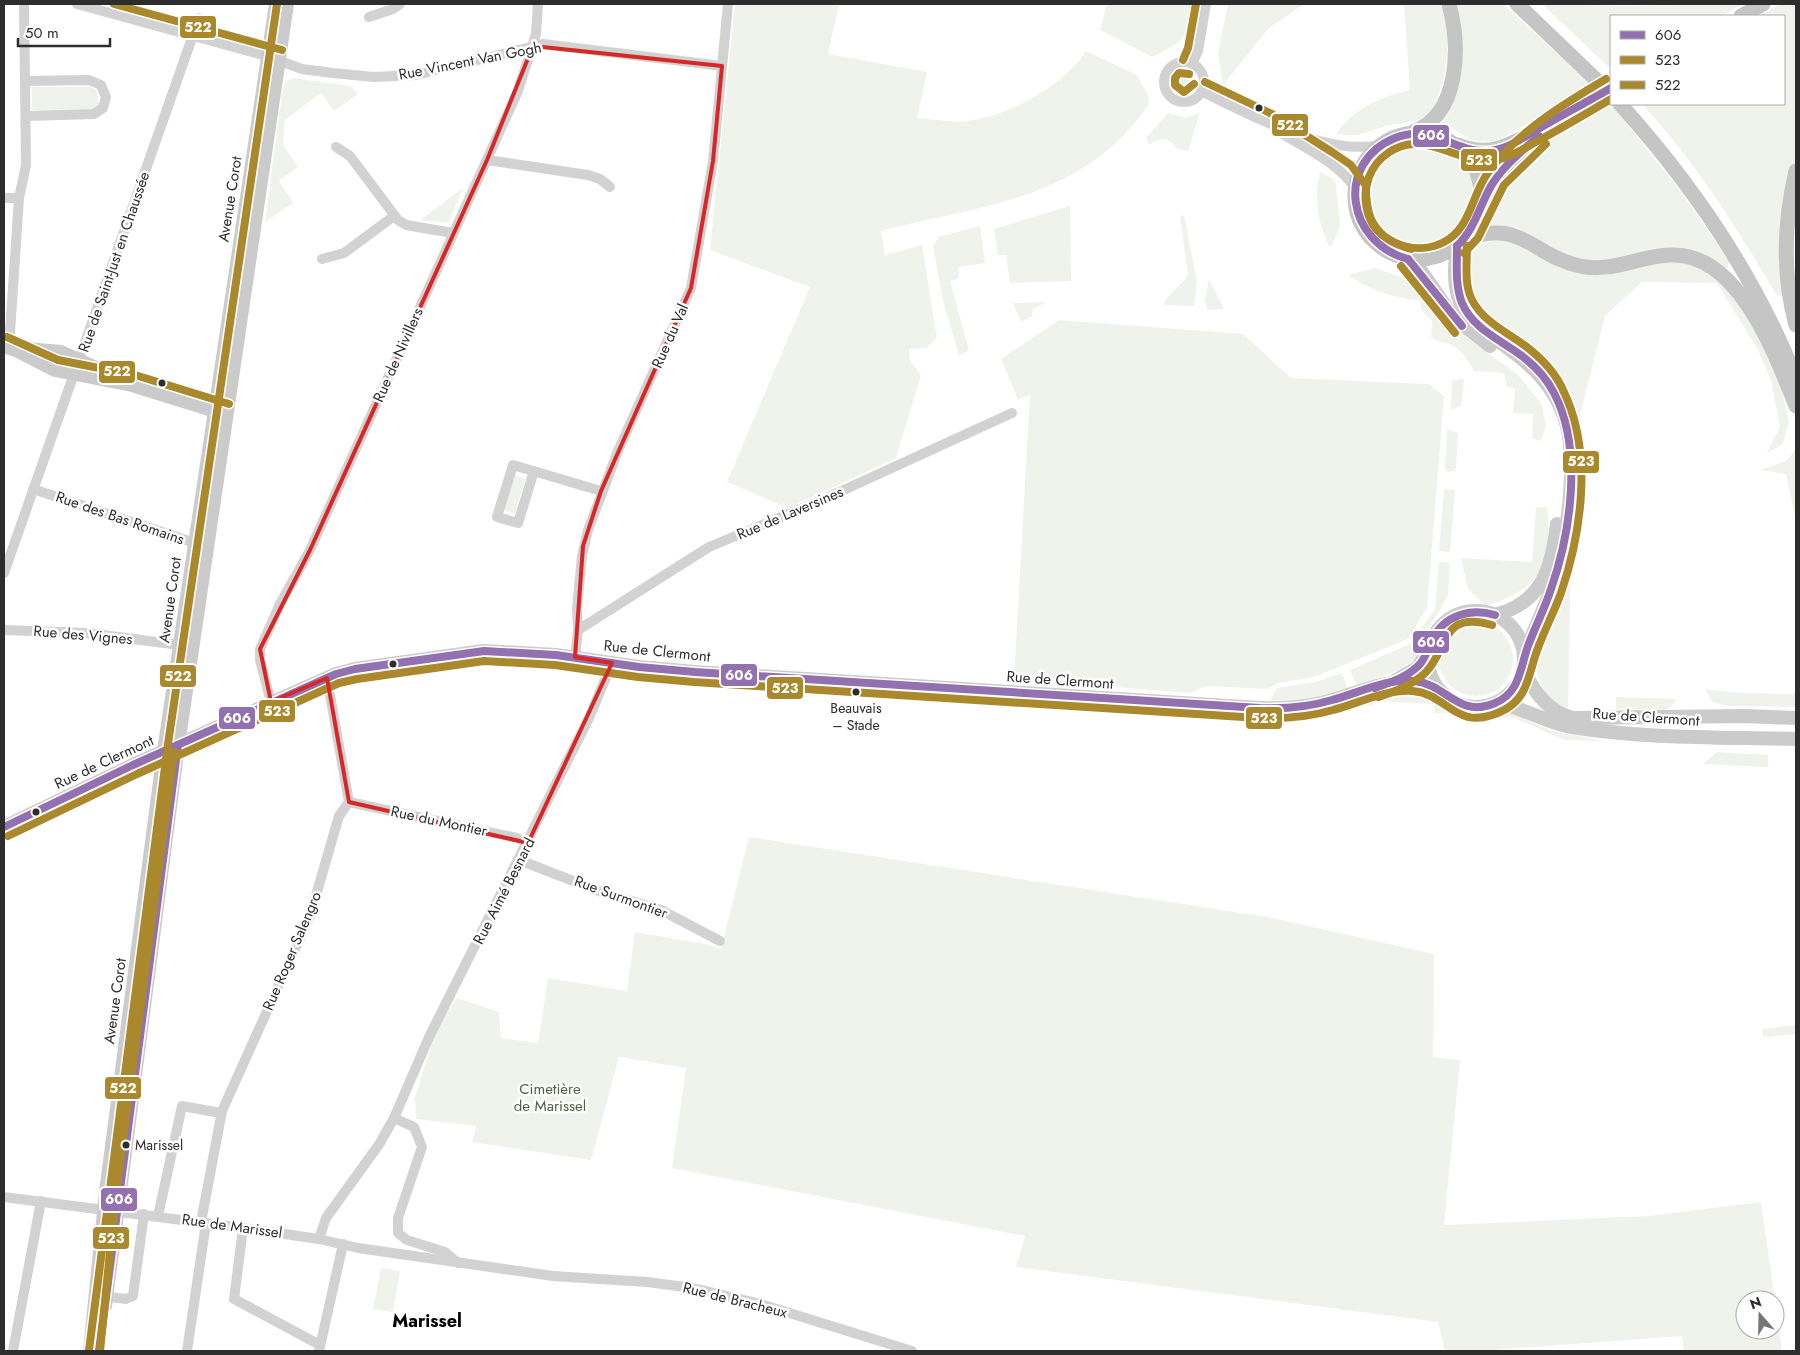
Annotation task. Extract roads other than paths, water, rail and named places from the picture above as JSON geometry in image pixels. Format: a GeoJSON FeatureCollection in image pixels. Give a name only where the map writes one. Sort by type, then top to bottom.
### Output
{"type":"FeatureCollection","features":[{"type":"Feature","properties":{"kind":"main road","name":"Avenue Corot"},"geometry":{"type":"LineString","coordinates":[[99,1351],[101,1296],[164,751],[186,646],[273,58],[276,4]]}},
{"type":"Feature","properties":{"kind":"main road","name":"Avenue Corot"},"geometry":{"type":"LineString","coordinates":[[273,58],[287,4]]}},
{"type":"Feature","properties":{"kind":"main road"},"geometry":{"type":"LineString","coordinates":[[1449,4],[1454,39],[1453,74],[1450,92],[1441,111],[1433,121],[1409,134],[1395,138],[1382,145],[1363,166],[1356,189],[1356,210],[1367,234],[1386,251],[1408,259],[1430,259],[1442,255],[1462,242],[1492,232],[1510,233],[1560,259],[1586,267],[1613,267],[1671,254],[1690,256],[1709,263],[1726,277],[1751,312],[1779,365],[1796,406]]}},
{"type":"Feature","properties":{"kind":"main road"},"geometry":{"type":"LineString","coordinates":[[1518,4],[1610,93]]}},
{"type":"Feature","properties":{"kind":"main road"},"geometry":{"type":"LineString","coordinates":[[1532,4],[1610,78]]}},
{"type":"Feature","properties":{"kind":"main road"},"geometry":{"type":"LineString","coordinates":[[1743,15],[1763,4]]}},
{"type":"Feature","properties":{"kind":"main road"},"geometry":{"type":"LineString","coordinates":[[1409,134],[1434,135],[1475,151],[1500,149],[1610,89]]}},
{"type":"Feature","properties":{"kind":"main road"},"geometry":{"type":"LineString","coordinates":[[1621,105],[1664,155],[1723,239],[1765,311],[1796,380]]}},
{"type":"Feature","properties":{"kind":"main road"},"geometry":{"type":"LineString","coordinates":[[1634,105],[1690,176],[1738,244],[1774,309],[1796,355]]}},
{"type":"Feature","properties":{"kind":"main road"},"geometry":{"type":"LineString","coordinates":[[1524,663],[1523,648],[1516,633],[1509,624],[1495,615],[1476,611],[1455,616],[1438,630],[1428,651],[1429,670],[1439,691],[1453,702],[1465,706],[1482,707],[1497,703],[1513,690],[1524,663],[1551,591],[1562,552],[1570,486],[1569,434],[1561,408],[1545,380],[1524,359],[1476,324],[1462,306],[1455,278],[1462,242],[1480,212],[1488,190],[1501,173],[1546,130],[1570,111]]}},
{"type":"Feature","properties":{"kind":"main road"},"geometry":{"type":"LineString","coordinates":[[1452,142],[1467,156],[1477,173],[1482,192],[1480,212]]}},
{"type":"Feature","properties":{"kind":"main road"},"geometry":{"type":"LineString","coordinates":[[1796,171],[1788,220],[1786,265],[1789,295],[1796,325]]}},
{"type":"Feature","properties":{"kind":"main road"},"geometry":{"type":"LineString","coordinates":[[1408,259],[1422,272],[1442,303],[1458,323],[1515,363],[1533,380],[1551,405],[1559,427],[1562,468],[1556,527],[1548,565],[1541,583],[1528,601],[1517,608],[1495,615]]}},
{"type":"Feature","properties":{"kind":"main road"},"geometry":{"type":"LineString","coordinates":[[6,347],[52,350],[79,360],[132,385]]}},
{"type":"Feature","properties":{"kind":"main road"},"geometry":{"type":"LineString","coordinates":[[6,347],[55,370],[132,385],[221,412]]}},
{"type":"Feature","properties":{"kind":"main road","name":"Avenue Corot"},"geometry":{"type":"LineString","coordinates":[[111,1210],[178,745],[186,646]]}},
{"type":"Feature","properties":{"kind":"main road","name":"Rue de Clermont"},"geometry":{"type":"LineString","coordinates":[[4,828],[164,751],[327,678],[355,669],[476,651],[575,657],[612,663],[705,672],[1260,708],[1308,706],[1408,681],[1426,684],[1439,691]]}},
{"type":"Feature","properties":{"kind":"main road","name":"Rue de Clermont"},"geometry":{"type":"LineString","coordinates":[[1370,689],[1411,672],[1421,664],[1428,651]]}},
{"type":"Feature","properties":{"kind":"main road","name":"Rue de Clermont"},"geometry":{"type":"LineString","coordinates":[[1524,663],[1532,686],[1546,704],[1558,713],[1574,718],[1745,716],[1796,718]]}},
{"type":"Feature","properties":{"kind":"main road","name":"Rue de Clermont"},"geometry":{"type":"LineString","coordinates":[[1497,703],[1510,705],[1549,722],[1574,728],[1668,737],[1796,739]]}},
{"type":"Feature","properties":{"kind":"main road","name":"Avenue Corot"},"geometry":{"type":"LineString","coordinates":[[90,1351],[101,1296]]}},
{"type":"Feature","properties":{"kind":"street"},"geometry":{"type":"LineString","coordinates":[[6,347],[19,198],[26,166],[24,4]]}},
{"type":"Feature","properties":{"kind":"street","name":"Rue Vincent Van Gogh"},"geometry":{"type":"LineString","coordinates":[[77,4],[93,6],[273,58],[295,67],[374,77],[402,76],[442,70],[543,44],[722,66]]}},
{"type":"Feature","properties":{"kind":"street"},"geometry":{"type":"LineString","coordinates":[[369,17],[393,9],[400,4]]}},
{"type":"Feature","properties":{"kind":"street","name":"Rue de Nivillers"},"geometry":{"type":"LineString","coordinates":[[271,702],[261,667],[260,650],[314,541],[525,74],[533,46],[538,4]]}},
{"type":"Feature","properties":{"kind":"street","name":"Rue du Val"},"geometry":{"type":"LineString","coordinates":[[575,657],[578,630],[577,608],[584,546],[601,491],[691,288],[713,161],[728,4]]}},
{"type":"Feature","properties":{"kind":"street"},"geometry":{"type":"LineString","coordinates":[[1192,64],[1198,51],[1206,4]]}},
{"type":"Feature","properties":{"kind":"street","name":"Rue de Saint-Just en Chaussée"},"geometry":{"type":"LineString","coordinates":[[4,573],[199,18]]}},
{"type":"Feature","properties":{"kind":"street"},"geometry":{"type":"LineString","coordinates":[[1181,62],[1192,64],[1202,74],[1204,83],[1202,91],[1193,99],[1182,102],[1171,98],[1165,88],[1164,77],[1170,67],[1181,62]]}},
{"type":"Feature","properties":{"kind":"street"},"geometry":{"type":"LineString","coordinates":[[26,81],[89,80],[101,85],[106,97],[103,108],[94,114],[26,116]]}},
{"type":"Feature","properties":{"kind":"street"},"geometry":{"type":"LineString","coordinates":[[1202,91],[1266,122],[1334,165],[1344,172],[1356,189]]}},
{"type":"Feature","properties":{"kind":"street"},"geometry":{"type":"LineString","coordinates":[[1266,122],[1347,147],[1359,148],[1382,145]]}},
{"type":"Feature","properties":{"kind":"street"},"geometry":{"type":"LineString","coordinates":[[336,147],[350,156],[394,216],[406,224],[453,233]]}},
{"type":"Feature","properties":{"kind":"street"},"geometry":{"type":"LineString","coordinates":[[487,160],[588,175],[600,179],[610,187]]}},
{"type":"Feature","properties":{"kind":"street"},"geometry":{"type":"LineString","coordinates":[[4,198],[19,198]]}},
{"type":"Feature","properties":{"kind":"street"},"geometry":{"type":"LineString","coordinates":[[322,259],[344,253],[394,216]]}},
{"type":"Feature","properties":{"kind":"street","name":"Rue de Laversines"},"geometry":{"type":"LineString","coordinates":[[578,630],[709,547],[833,495],[1012,412]]}},
{"type":"Feature","properties":{"kind":"street"},"geometry":{"type":"LineString","coordinates":[[534,471],[518,523],[497,517],[512,465],[534,471],[601,491]]}},
{"type":"Feature","properties":{"kind":"street","name":"Rue des Bas Romains"},"geometry":{"type":"LineString","coordinates":[[33,489],[201,545]]}},
{"type":"Feature","properties":{"kind":"street","name":"Rue des Vignes"},"geometry":{"type":"LineString","coordinates":[[4,630],[88,633],[186,646]]}},
{"type":"Feature","properties":{"kind":"street","name":"Rue Aimé Besnard"},"geometry":{"type":"LineString","coordinates":[[319,1239],[326,1218],[380,1144],[394,1118],[430,1035],[528,843],[595,706],[612,663]]}},
{"type":"Feature","properties":{"kind":"street"},"geometry":{"type":"LineString","coordinates":[[327,678],[349,802]]}},
{"type":"Feature","properties":{"kind":"street","name":"Rue du Montier"},"geometry":{"type":"LineString","coordinates":[[349,802],[517,838],[528,843]]}},
{"type":"Feature","properties":{"kind":"street","name":"Rue Roger Salengro"},"geometry":{"type":"LineString","coordinates":[[187,1351],[221,1114],[308,921],[339,816],[349,802]]}},
{"type":"Feature","properties":{"kind":"street","name":"Rue Surmontier"},"geometry":{"type":"LineString","coordinates":[[519,860],[599,891],[661,910],[720,941]]}},
{"type":"Feature","properties":{"kind":"street"},"geometry":{"type":"LineString","coordinates":[[158,1216],[182,1106],[221,1114]]}},
{"type":"Feature","properties":{"kind":"street","name":"Rue de Marissel"},"geometry":{"type":"LineString","coordinates":[[394,1118],[409,1123],[419,1135],[422,1150],[396,1224],[398,1233],[403,1238],[445,1252],[458,1263]]}},
{"type":"Feature","properties":{"kind":"street","name":"Rue de Marissel"},"geometry":{"type":"LineString","coordinates":[[4,1197],[204,1222],[319,1239],[458,1263],[553,1276]]}},
{"type":"Feature","properties":{"kind":"street"},"geometry":{"type":"LineString","coordinates":[[13,1351],[41,1201]]}},
{"type":"Feature","properties":{"kind":"street"},"geometry":{"type":"LineString","coordinates":[[101,1296],[126,1300],[135,1293],[144,1214]]}},
{"type":"Feature","properties":{"kind":"street"},"geometry":{"type":"LineString","coordinates":[[243,1228],[234,1299],[320,1348],[343,1244]]}},
{"type":"Feature","properties":{"kind":"street","name":"Rue de Bracheux"},"geometry":{"type":"LineString","coordinates":[[553,1276],[652,1282],[715,1293],[756,1302],[912,1351]]}},
{"type":"Feature","properties":{"kind":"place","name":"Beauvais – Stade"},"geometry":{"type":"Point","coordinates":[856,692]}},
{"type":"Feature","properties":{"kind":"place","name":"Marissel"},"geometry":{"type":"Point","coordinates":[126,1145]}},
{"type":"Feature","properties":{"kind":"district","name":"Marissel"},"geometry":{"type":"Point","coordinates":[427,1321]}},
{"type":"Feature","properties":{"kind":"park label","name":"Cimetière de Marissel"},"geometry":{"type":"Point","coordinates":[550,1098]}}]}
